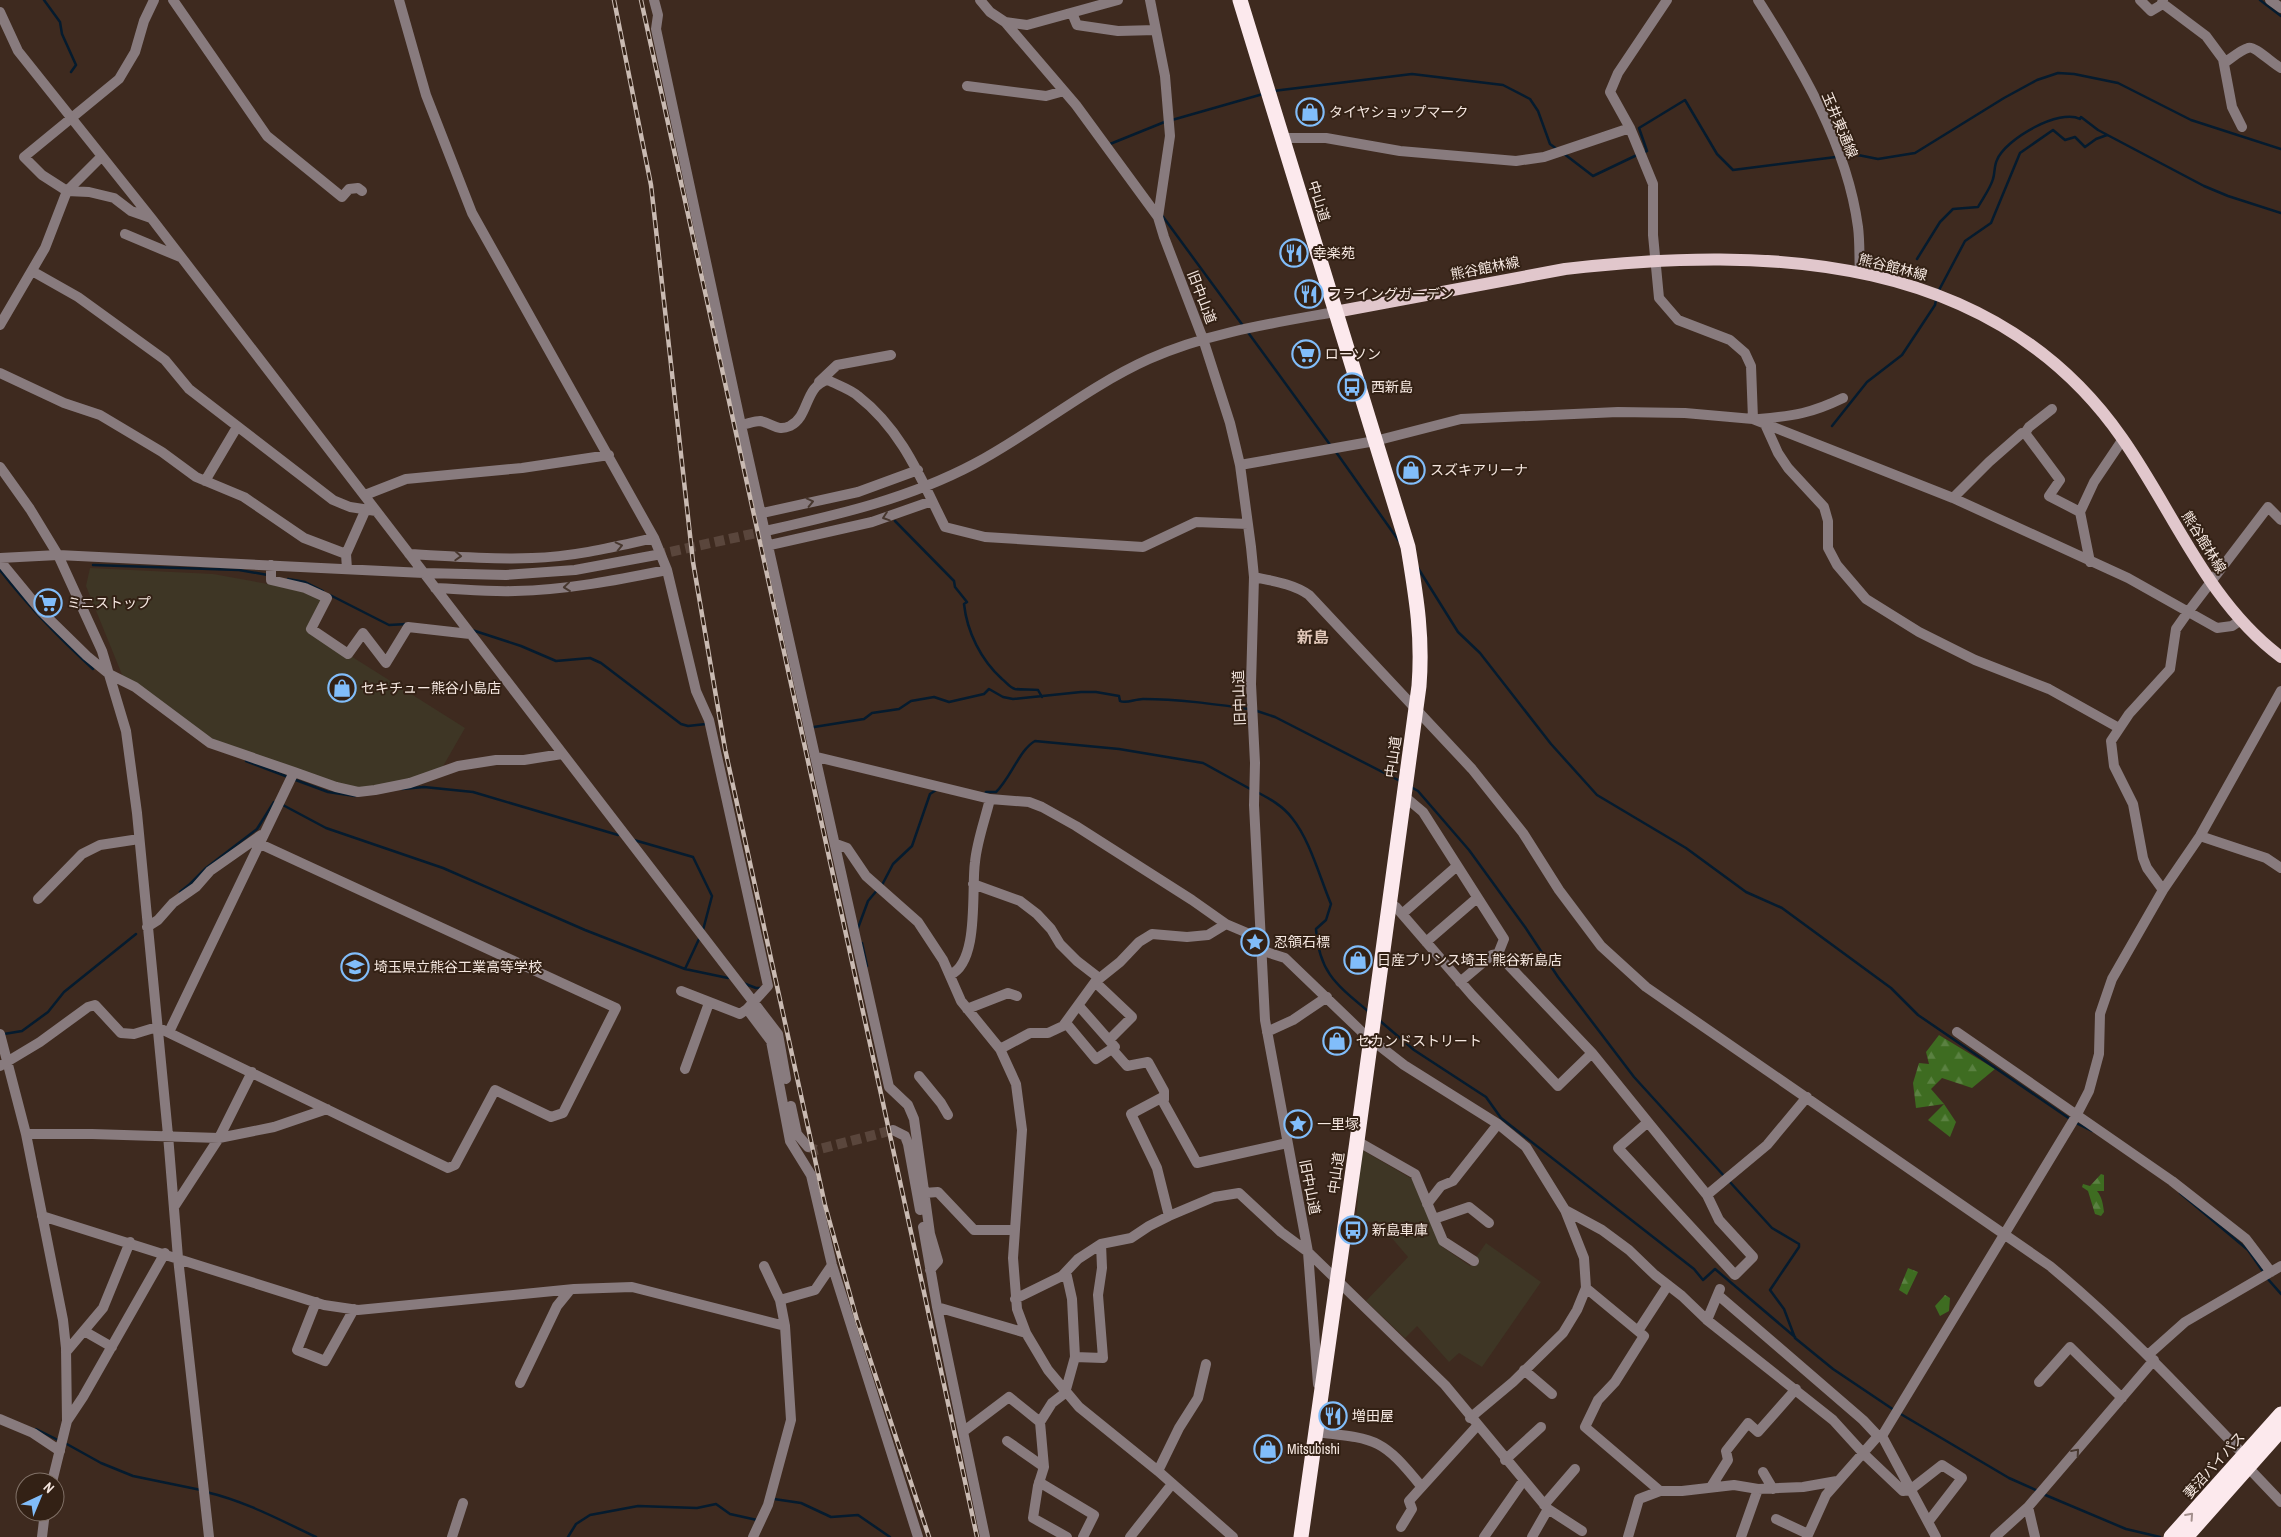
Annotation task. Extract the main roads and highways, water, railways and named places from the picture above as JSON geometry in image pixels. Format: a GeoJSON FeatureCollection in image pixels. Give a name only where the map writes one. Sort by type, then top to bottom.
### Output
{"type":"FeatureCollection","features":[{"type":"Feature","properties":{"kind":"highway","name":"中山道"},"geometry":{"type":"LineString","coordinates":[[1240,0],[1408,547],[1419,613],[1421,644],[1416,707],[1301,1537]]}},
{"type":"Feature","properties":{"kind":"highway","name":"妻沼バイパス"},"geometry":{"type":"LineString","coordinates":[[2186,1537],[2281,1414]]}},
{"type":"Feature","properties":{"kind":"highway","name":"妻沼バイパス"},"geometry":{"type":"LineString","coordinates":[[2245,1463],[2281,1430]]}},
{"type":"Feature","properties":{"kind":"highway","name":"妻沼バイパス"},"geometry":{"type":"LineString","coordinates":[[2171,1537],[2215,1497]]}},
{"type":"Feature","properties":{"kind":"main road","name":"熊谷館林線"},"geometry":{"type":"LineString","coordinates":[[1335,312],[1532,274],[1602,265],[1713,260],[1812,266],[1860,273],[1905,283],[1937,294],[1972,309],[2005,327],[2032,345],[2073,380],[2123,439],[2211,582],[2240,620],[2281,657]]}},
{"type":"Feature","properties":{"kind":"waterway"},"geometry":{"type":"LineString","coordinates":[[44,0],[60,22],[62,34],[76,65],[71,72]]}},
{"type":"Feature","properties":{"kind":"waterway"},"geometry":{"type":"LineString","coordinates":[[2260,0],[2281,16]]}},
{"type":"Feature","properties":{"kind":"waterway"},"geometry":{"type":"LineString","coordinates":[[1844,156],[1858,155],[1878,159],[1915,153],[2004,98],[2037,80],[2058,73],[2074,74],[2118,83],[2191,120],[2281,149]]}},
{"type":"Feature","properties":{"kind":"waterway"},"geometry":{"type":"LineString","coordinates":[[1273,91],[1412,74],[1503,85],[1530,99],[1538,111],[1550,144],[1558,150]]}},
{"type":"Feature","properties":{"kind":"waterway"},"geometry":{"type":"LineString","coordinates":[[1172,120],[1263,94]]}},
{"type":"Feature","properties":{"kind":"waterway"},"geometry":{"type":"LineString","coordinates":[[1642,153],[1647,151],[1639,128],[1685,100],[1717,154],[1733,170],[1836,157]]}},
{"type":"Feature","properties":{"kind":"waterway"},"geometry":{"type":"LineString","coordinates":[[1917,259],[1940,222],[1953,209],[1978,207],[1992,183],[1997,160],[2011,143],[2034,128],[2060,118],[2071,117],[2080,119],[2081,117],[2098,130],[2204,186],[2281,213]]}},
{"type":"Feature","properties":{"kind":"waterway"},"geometry":{"type":"LineString","coordinates":[[1110,144],[1167,121]]}},
{"type":"Feature","properties":{"kind":"waterway"},"geometry":{"type":"LineString","coordinates":[[1938,292],[1965,241],[1991,223],[2020,153],[2053,130],[2065,140],[2075,137],[2085,147],[2096,139],[2107,135]]}},
{"type":"Feature","properties":{"kind":"waterway"},"geometry":{"type":"LineString","coordinates":[[1563,153],[1593,176],[1637,155]]}},
{"type":"Feature","properties":{"kind":"waterway"},"geometry":{"type":"LineString","coordinates":[[1161,214],[1244,327]]}},
{"type":"Feature","properties":{"kind":"waterway"},"geometry":{"type":"LineString","coordinates":[[1832,426],[1867,382],[1902,355],[1935,305],[1936,300]]}},
{"type":"Feature","properties":{"kind":"waterway"},"geometry":{"type":"LineString","coordinates":[[1247,331],[1331,446]]}},
{"type":"Feature","properties":{"kind":"waterway"},"geometry":{"type":"LineString","coordinates":[[1336,452],[1399,541]]}},
{"type":"Feature","properties":{"kind":"waterway"},"geometry":{"type":"LineString","coordinates":[[895,521],[954,581],[955,587],[967,602],[964,604],[968,625],[976,645],[994,671],[1013,688],[1038,690],[1042,697]]}},
{"type":"Feature","properties":{"kind":"waterway"},"geometry":{"type":"LineString","coordinates":[[93,565],[239,570],[268,575]]}},
{"type":"Feature","properties":{"kind":"waterway"},"geometry":{"type":"LineString","coordinates":[[1418,568],[1458,632],[1480,653],[1551,744],[1597,795],[1686,848],[1746,892],[1782,908],[1891,988],[1918,1015],[2070,1119]]}},
{"type":"Feature","properties":{"kind":"waterway"},"geometry":{"type":"LineString","coordinates":[[0,570],[44,621],[93,669]]}},
{"type":"Feature","properties":{"kind":"waterway"},"geometry":{"type":"LineString","coordinates":[[288,579],[305,582],[323,591]]}},
{"type":"Feature","properties":{"kind":"waterway"},"geometry":{"type":"LineString","coordinates":[[330,595],[389,625],[407,624]]}},
{"type":"Feature","properties":{"kind":"waterway"},"geometry":{"type":"LineString","coordinates":[[472,630],[521,646],[556,661],[590,658],[601,663],[681,724],[688,726],[706,724]]}},
{"type":"Feature","properties":{"kind":"waterway"},"geometry":{"type":"LineString","coordinates":[[814,727],[864,719],[872,713],[899,709],[911,701],[934,697],[949,702],[984,694],[989,689],[1003,697],[1013,699],[1096,692],[1119,696],[1122,702],[1143,699],[1169,700],[1249,709]]}},
{"type":"Feature","properties":{"kind":"waterway"},"geometry":{"type":"LineString","coordinates":[[1254,710],[1275,717],[1400,781]]}},
{"type":"Feature","properties":{"kind":"waterway"},"geometry":{"type":"LineString","coordinates":[[985,795],[986,792],[996,792],[1020,757],[1035,741],[1119,749],[1203,763],[1252,790]]}},
{"type":"Feature","properties":{"kind":"waterway"},"geometry":{"type":"LineString","coordinates":[[246,761],[288,777]]}},
{"type":"Feature","properties":{"kind":"waterway"},"geometry":{"type":"LineString","coordinates":[[293,779],[328,792],[355,796]]}},
{"type":"Feature","properties":{"kind":"waterway"},"geometry":{"type":"LineString","coordinates":[[402,789],[424,787],[473,792],[618,835]]}},
{"type":"Feature","properties":{"kind":"waterway"},"geometry":{"type":"LineString","coordinates":[[1411,787],[1418,791],[1469,850],[1525,927],[1558,977],[1634,1077],[1725,1177]]}},
{"type":"Feature","properties":{"kind":"waterway"},"geometry":{"type":"LineString","coordinates":[[882,885],[893,864],[912,846],[930,794],[936,790]]}},
{"type":"Feature","properties":{"kind":"waterway"},"geometry":{"type":"LineString","coordinates":[[1257,792],[1285,810],[1304,837],[1331,904],[1326,920],[1316,929],[1321,957],[1332,977],[1369,1012]]}},
{"type":"Feature","properties":{"kind":"waterway"},"geometry":{"type":"LineString","coordinates":[[180,892],[206,868],[257,829],[274,802]]}},
{"type":"Feature","properties":{"kind":"waterway"},"geometry":{"type":"LineString","coordinates":[[281,804],[326,828],[443,868],[585,930],[685,969],[728,978]]}},
{"type":"Feature","properties":{"kind":"waterway"},"geometry":{"type":"LineString","coordinates":[[634,840],[693,857],[712,896],[703,930]]}},
{"type":"Feature","properties":{"kind":"waterway"},"geometry":{"type":"LineString","coordinates":[[858,928],[868,901],[878,889]]}},
{"type":"Feature","properties":{"kind":"waterway"},"geometry":{"type":"LineString","coordinates":[[4,1034],[22,1031],[48,1012],[64,992],[136,934]]}},
{"type":"Feature","properties":{"kind":"waterway"},"geometry":{"type":"LineString","coordinates":[[685,969],[699,939]]}},
{"type":"Feature","properties":{"kind":"waterway"},"geometry":{"type":"LineString","coordinates":[[862,943],[867,966],[865,966]]}},
{"type":"Feature","properties":{"kind":"waterway"},"geometry":{"type":"LineString","coordinates":[[743,983],[756,988],[762,988]]}},
{"type":"Feature","properties":{"kind":"waterway"},"geometry":{"type":"LineString","coordinates":[[1379,1020],[1414,1050],[1486,1097],[1501,1118],[1694,1269],[1703,1280],[1715,1269],[1795,1337]]}},
{"type":"Feature","properties":{"kind":"waterway"},"geometry":{"type":"LineString","coordinates":[[2074,1122],[2092,1131]]}},
{"type":"Feature","properties":{"kind":"waterway"},"geometry":{"type":"LineString","coordinates":[[1729,1181],[1772,1228],[1799,1244],[1799,1247],[1770,1290],[1784,1309],[1795,1338],[1833,1369],[1894,1410]]}},
{"type":"Feature","properties":{"kind":"waterway"},"geometry":{"type":"LineString","coordinates":[[2180,1193],[2248,1250],[2264,1273]]}},
{"type":"Feature","properties":{"kind":"waterway"},"geometry":{"type":"LineString","coordinates":[[2267,1278],[2281,1294]]}},
{"type":"Feature","properties":{"kind":"waterway"},"geometry":{"type":"LineString","coordinates":[[1899,1413],[2009,1478],[2038,1491]]}},
{"type":"Feature","properties":{"kind":"waterway"},"geometry":{"type":"LineString","coordinates":[[36,1429],[60,1441]]}},
{"type":"Feature","properties":{"kind":"waterway"},"geometry":{"type":"LineString","coordinates":[[65,1443],[101,1463],[133,1476],[201,1490]]}},
{"type":"Feature","properties":{"kind":"waterway"},"geometry":{"type":"LineString","coordinates":[[206,1492],[248,1506],[316,1537]]}},
{"type":"Feature","properties":{"kind":"waterway"},"geometry":{"type":"LineString","coordinates":[[2043,1494],[2126,1529],[2160,1537]]}},
{"type":"Feature","properties":{"kind":"waterway"},"geometry":{"type":"LineString","coordinates":[[774,1499],[801,1503],[831,1517],[858,1515],[890,1537]]}},
{"type":"Feature","properties":{"kind":"waterway"},"geometry":{"type":"LineString","coordinates":[[568,1537],[576,1524],[590,1515],[638,1506],[697,1508],[716,1504],[730,1514],[757,1520]]}},
{"type":"Feature","properties":{"kind":"tunnel"},"geometry":{"type":"LineString","coordinates":[[656,555],[770,530]]}},
{"type":"Feature","properties":{"kind":"tunnel"},"geometry":{"type":"LineString","coordinates":[[808,1147],[816,1150],[893,1130]]}},
{"type":"Feature","properties":{"kind":"railway"},"geometry":{"type":"LineString","coordinates":[[614,0],[651,185],[693,562],[725,749],[825,1205],[857,1320],[929,1537]]}},
{"type":"Feature","properties":{"kind":"railway"},"geometry":{"type":"LineString","coordinates":[[641,0],[977,1537]]}},
{"type":"Feature","properties":{"kind":"place","name":"タイヤショップマーク"},"geometry":{"type":"Point","coordinates":[1310,112]}},
{"type":"Feature","properties":{"kind":"place","name":"幸楽苑"},"geometry":{"type":"Point","coordinates":[1294,253]}},
{"type":"Feature","properties":{"kind":"place","name":"フライングガーデン"},"geometry":{"type":"Point","coordinates":[1309,294]}},
{"type":"Feature","properties":{"kind":"place","name":"ローソン"},"geometry":{"type":"Point","coordinates":[1306,354]}},
{"type":"Feature","properties":{"kind":"place","name":"西新島"},"geometry":{"type":"Point","coordinates":[1352,387]}},
{"type":"Feature","properties":{"kind":"place","name":"スズキアリーナ"},"geometry":{"type":"Point","coordinates":[1411,470]}},
{"type":"Feature","properties":{"kind":"place","name":"ミニストップ"},"geometry":{"type":"Point","coordinates":[48,603]}},
{"type":"Feature","properties":{"kind":"place","name":"セキチュー熊谷小島店"},"geometry":{"type":"Point","coordinates":[342,688]}},
{"type":"Feature","properties":{"kind":"place","name":"忍領石標"},"geometry":{"type":"Point","coordinates":[1255,942]}},
{"type":"Feature","properties":{"kind":"place","name":"日産プリンス埼玉 熊谷新島店"},"geometry":{"type":"Point","coordinates":[1358,960]}},
{"type":"Feature","properties":{"kind":"place","name":"埼玉県立熊谷工業高等学校"},"geometry":{"type":"Point","coordinates":[355,967]}},
{"type":"Feature","properties":{"kind":"place","name":"セカンドストリート"},"geometry":{"type":"Point","coordinates":[1337,1041]}},
{"type":"Feature","properties":{"kind":"place","name":"一里塚"},"geometry":{"type":"Point","coordinates":[1298,1124]}},
{"type":"Feature","properties":{"kind":"place","name":"新島車庫"},"geometry":{"type":"Point","coordinates":[1353,1230]}},
{"type":"Feature","properties":{"kind":"place","name":"増田屋"},"geometry":{"type":"Point","coordinates":[1333,1416]}},
{"type":"Feature","properties":{"kind":"place","name":"Mitsubishi"},"geometry":{"type":"Point","coordinates":[1268,1449]}},
{"type":"Feature","properties":{"kind":"district","name":"新島"},"geometry":{"type":"Point","coordinates":[1313,637]}}]}
